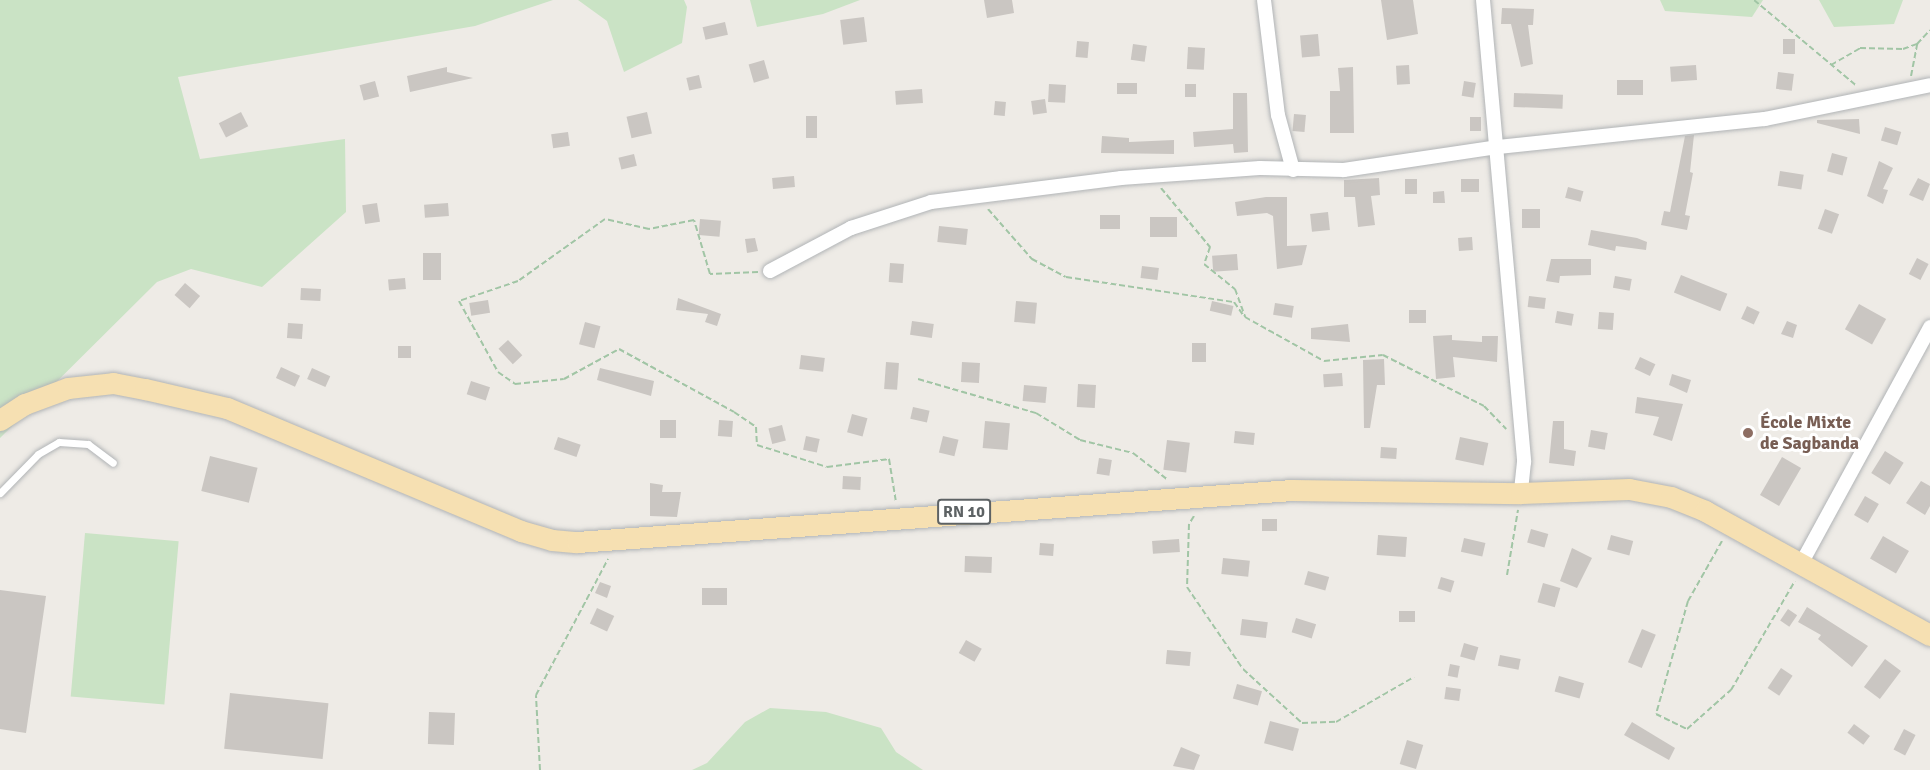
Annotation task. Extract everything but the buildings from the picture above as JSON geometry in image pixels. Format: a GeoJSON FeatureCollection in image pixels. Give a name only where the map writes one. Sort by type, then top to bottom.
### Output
{"type":"FeatureCollection","features":[{"type":"Feature","properties":{"kind":"main road","name":"RN 10"},"geometry":{"type":"LineString","coordinates":[[0,420],[25,405],[68,388],[113,383],[145,389],[227,408],[521,531],[552,540],[618,541],[899,517],[1292,490],[1521,493],[1629,489],[1671,497],[1731,525],[1930,635]]}},
{"type":"Feature","properties":{"kind":"street"},"geometry":{"type":"LineString","coordinates":[[1264,0],[1278,115],[1293,170]]}},
{"type":"Feature","properties":{"kind":"street"},"geometry":{"type":"LineString","coordinates":[[1482,0],[1498,147],[1523,448],[1521,493]]}},
{"type":"Feature","properties":{"kind":"street"},"geometry":{"type":"LineString","coordinates":[[770,271],[850,228],[930,202],[1121,178],[1154,179],[1260,168],[1344,170],[1498,147],[1765,119],[1825,110],[1909,87],[1930,85]]}},
{"type":"Feature","properties":{"kind":"street"},"geometry":{"type":"LineString","coordinates":[[1801,564],[1930,327]]}},
{"type":"Feature","properties":{"kind":"lane"},"geometry":{"type":"LineString","coordinates":[[0,493],[38,454],[59,442],[88,444],[113,463]]}},
{"type":"Feature","properties":{"kind":"path"},"geometry":{"type":"LineString","coordinates":[[1754,0],[1871,97]]}},
{"type":"Feature","properties":{"kind":"path"},"geometry":{"type":"LineString","coordinates":[[1831,65],[1860,48],[1903,49],[1917,44],[1930,30]]}},
{"type":"Feature","properties":{"kind":"path"},"geometry":{"type":"LineString","coordinates":[[1909,87],[1917,44]]}},
{"type":"Feature","properties":{"kind":"path"},"geometry":{"type":"LineString","coordinates":[[1154,179],[1210,247],[1204,264],[1235,289],[1245,317]]}},
{"type":"Feature","properties":{"kind":"path"},"geometry":{"type":"LineString","coordinates":[[986,207],[1032,259],[1066,277],[1233,302],[1245,317],[1324,361],[1383,356],[1484,406],[1523,448]]}},
{"type":"Feature","properties":{"kind":"path"},"geometry":{"type":"LineString","coordinates":[[770,271],[710,274],[694,220],[649,229],[605,219],[518,281],[459,301],[498,372],[515,384],[564,379],[619,349],[734,412],[756,427],[757,445],[828,467],[890,459],[899,517]]}},
{"type":"Feature","properties":{"kind":"path"},"geometry":{"type":"LineString","coordinates":[[918,379],[1036,412],[1080,440],[1133,453],[1196,495],[1189,524],[1187,587],[1243,669],[1302,723],[1336,722],[1413,677]]}},
{"type":"Feature","properties":{"kind":"path"},"geometry":{"type":"LineString","coordinates":[[1507,575],[1521,493]]}},
{"type":"Feature","properties":{"kind":"path"},"geometry":{"type":"LineString","coordinates":[[1731,525],[1688,601],[1656,714],[1687,729],[1731,690],[1801,564]]}},
{"type":"Feature","properties":{"kind":"path"},"geometry":{"type":"LineString","coordinates":[[540,770],[536,695],[618,541]]}},
{"type":"Feature","properties":{"kind":"green space"},"geometry":{"type":"Polygon","coordinates":[[[0,0],[553,0],[475,26],[178,77],[200,159],[345,139],[346,212],[262,287],[191,269],[157,282],[0,438],[0,0]]]}},
{"type":"Feature","properties":{"kind":"green space"},"geometry":{"type":"Polygon","coordinates":[[[578,0],[684,0],[687,7],[682,43],[624,72],[607,21],[578,0]]]}},
{"type":"Feature","properties":{"kind":"green space"},"geometry":{"type":"Polygon","coordinates":[[[750,0],[860,0],[823,14],[757,27],[750,0]]]}},
{"type":"Feature","properties":{"kind":"green space"},"geometry":{"type":"Polygon","coordinates":[[[1660,0],[1763,0],[1752,17],[1665,11],[1660,0]]]}},
{"type":"Feature","properties":{"kind":"green space"},"geometry":{"type":"Polygon","coordinates":[[[1819,0],[1903,0],[1894,24],[1834,27],[1819,0]]]}},
{"type":"Feature","properties":{"kind":"green space"},"geometry":{"type":"Polygon","coordinates":[[[85,533],[179,541],[164,705],[71,696],[85,533]]]}},
{"type":"Feature","properties":{"kind":"green space"},"geometry":{"type":"Polygon","coordinates":[[[770,708],[826,712],[881,728],[896,752],[923,770],[692,770],[707,763],[745,722],[770,708]]]}},
{"type":"Feature","properties":{"kind":"place","name":"École Mixte de Sagbanda"},"geometry":{"type":"Point","coordinates":[1748,433]}}]}
